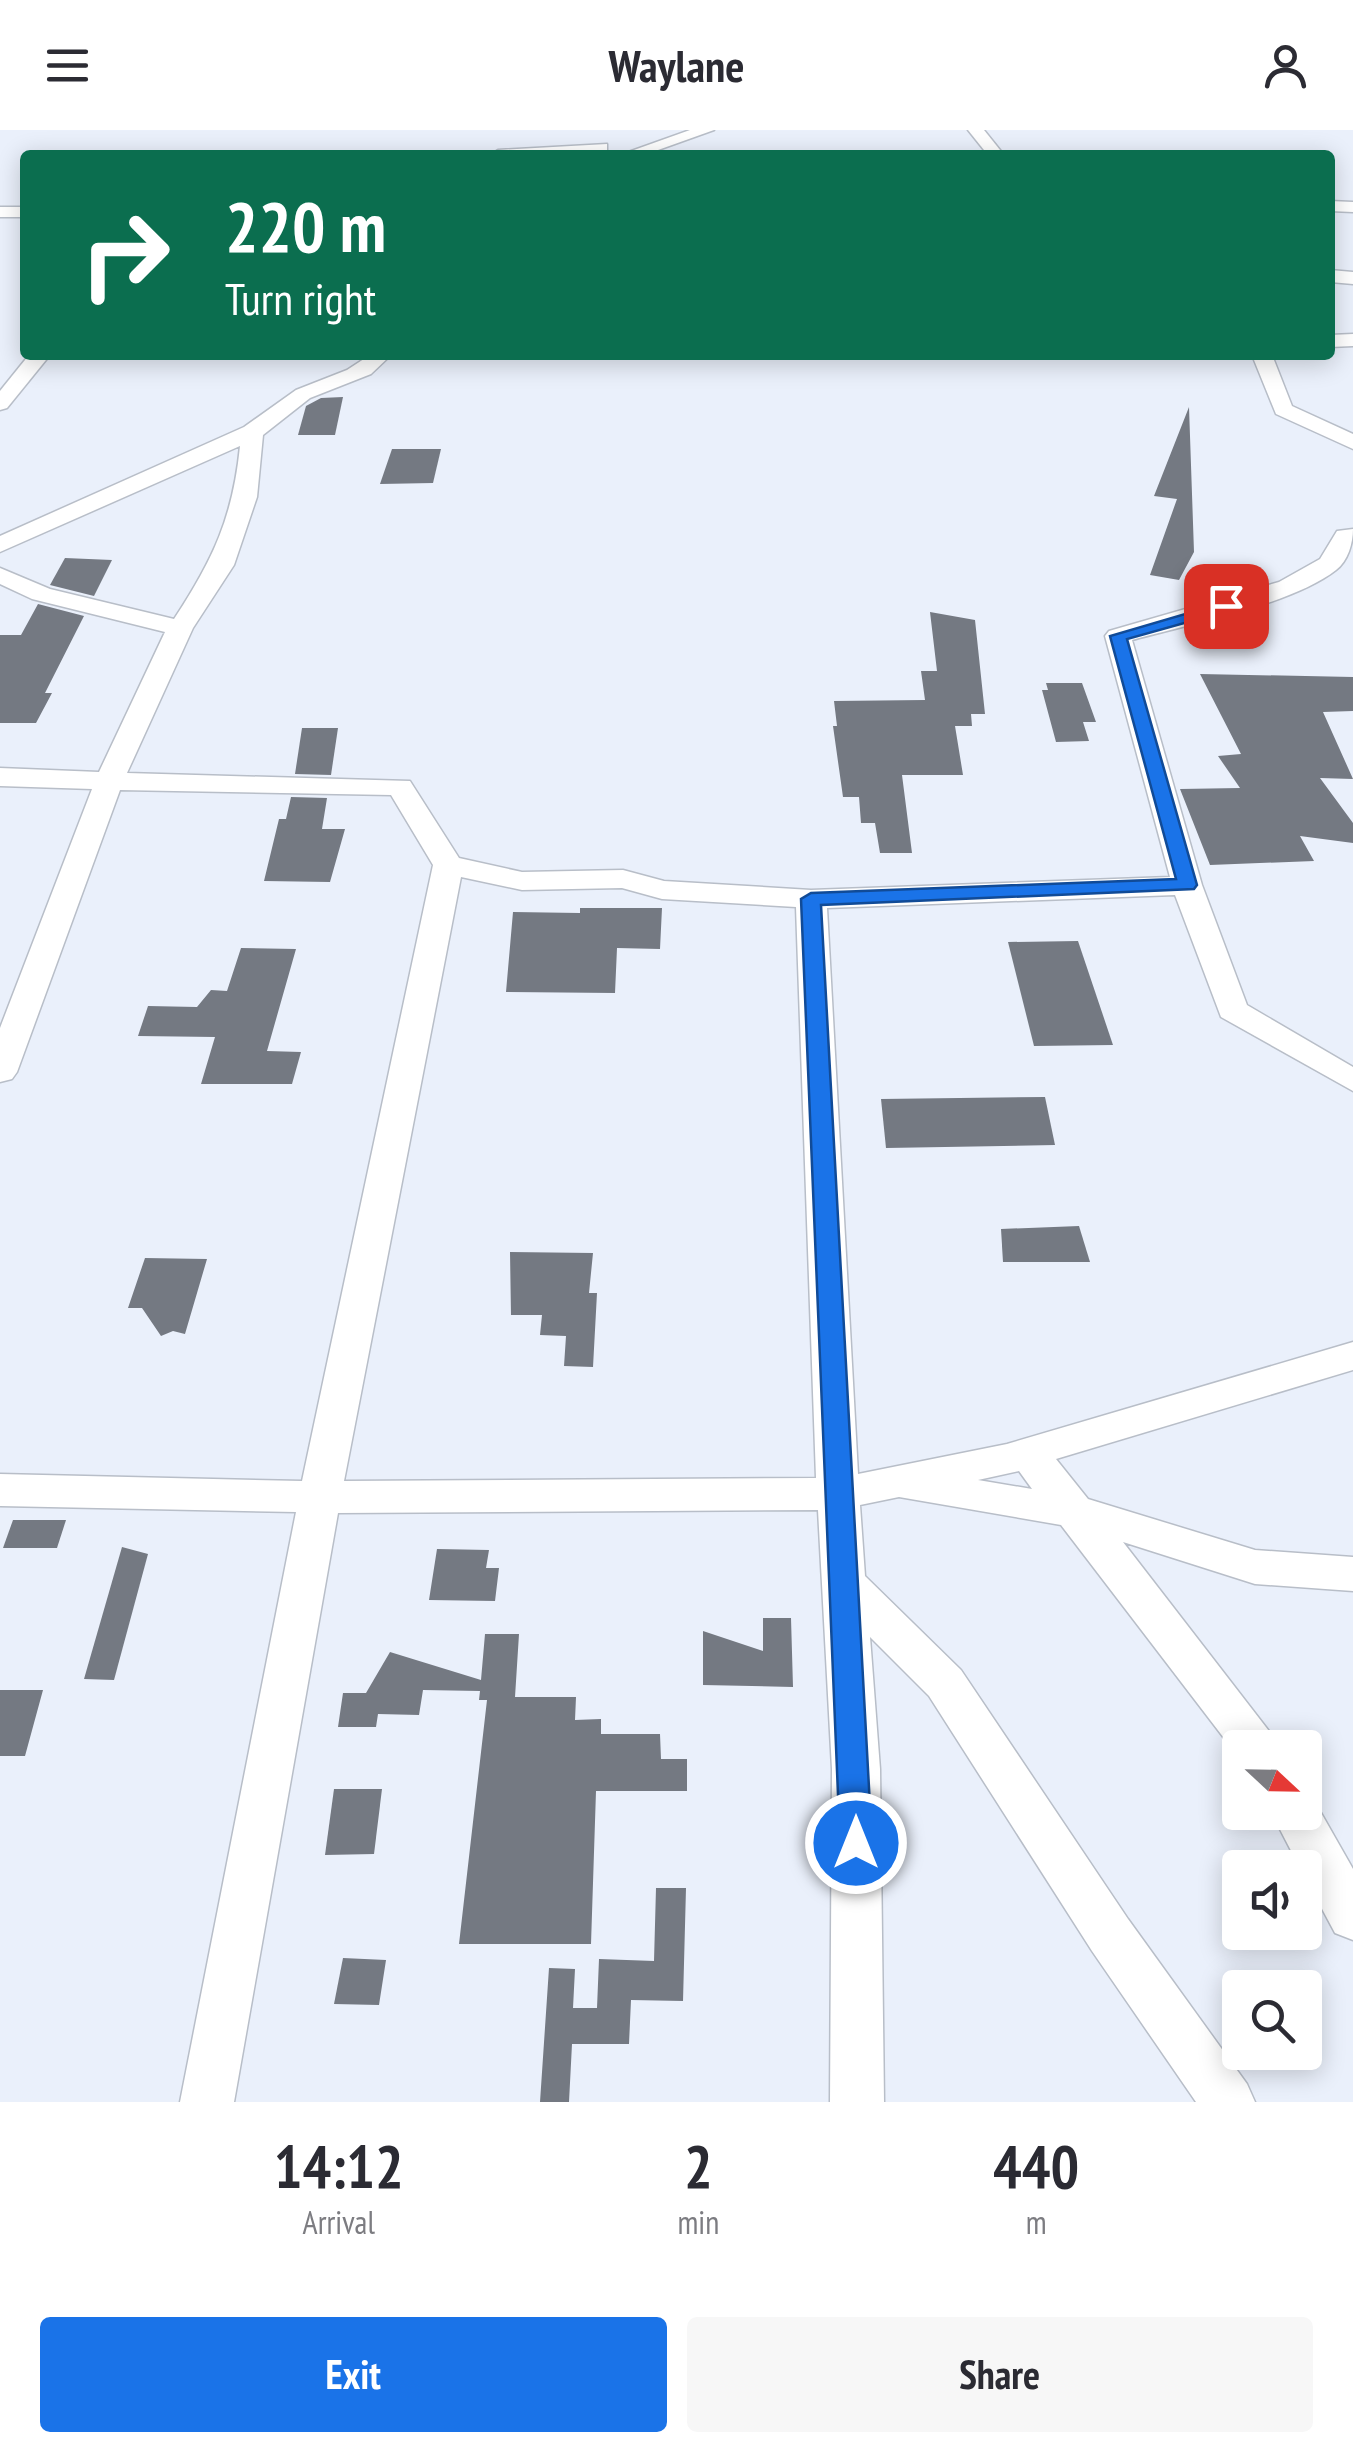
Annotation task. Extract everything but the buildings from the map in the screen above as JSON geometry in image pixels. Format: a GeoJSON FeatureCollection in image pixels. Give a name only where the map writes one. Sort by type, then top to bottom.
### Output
{"type":"FeatureCollection","features":[{"type":"Feature","properties":{"kind":"street"},"geometry":{"type":"LineString","coordinates":[[644,150],[706,130]]}},
{"type":"Feature","properties":{"kind":"street"},"geometry":{"type":"LineString","coordinates":[[976,130],[992,150]]}},
{"type":"Feature","properties":{"kind":"street"},"geometry":{"type":"LineString","coordinates":[[562,150],[601,147]]}},
{"type":"Feature","properties":{"kind":"street"},"geometry":{"type":"LineString","coordinates":[[0,404],[36,360]]}},
{"type":"Feature","properties":{"kind":"street"},"geometry":{"type":"LineString","coordinates":[[0,545],[252,432],[270,423],[302,394],[369,370],[377,360]]}},
{"type":"Feature","properties":{"kind":"street"},"geometry":{"type":"LineString","coordinates":[[1264,360],[1277,402],[1288,412],[1353,442]]}},
{"type":"Feature","properties":{"kind":"street"},"geometry":{"type":"LineString","coordinates":[[1288,412],[1353,420]]}},
{"type":"Feature","properties":{"kind":"street"},"geometry":{"type":"LineString","coordinates":[[0,1072],[110,781],[180,628],[222,564],[246,497],[252,432]]}},
{"type":"Feature","properties":{"kind":"street"},"geometry":{"type":"LineString","coordinates":[[1353,536],[1345,536],[1330,564],[1288,587],[1118,636],[1187,885],[1234,1010],[1353,1081]]}},
{"type":"Feature","properties":{"kind":"street"},"geometry":{"type":"LineString","coordinates":[[0,574],[41,594],[180,628]]}},
{"type":"Feature","properties":{"kind":"street"},"geometry":{"type":"LineString","coordinates":[[0,778],[400,788],[448,865],[320,1497],[207,2102]]}},
{"type":"Feature","properties":{"kind":"street"},"geometry":{"type":"LineString","coordinates":[[448,865],[522,881],[623,879],[662,890],[811,899],[1187,885]]}},
{"type":"Feature","properties":{"kind":"street"},"geometry":{"type":"LineString","coordinates":[[811,899],[838,1494],[856,1769],[857,2102]]}},
{"type":"Feature","properties":{"kind":"street"},"geometry":{"type":"LineString","coordinates":[[0,1490],[320,1497],[838,1494],[1028,1453],[1353,1356]]}},
{"type":"Feature","properties":{"kind":"street"},"geometry":{"type":"LineString","coordinates":[[1028,1453],[1245,1730]]}},
{"type":"Feature","properties":{"kind":"street"},"geometry":{"type":"LineString","coordinates":[[893,1483],[1078,1512],[1256,1568],[1353,1574]]}},
{"type":"Feature","properties":{"kind":"street"},"geometry":{"type":"LineString","coordinates":[[843,1582],[945,1683],[1110,1935],[1228,2102]]}},
{"type":"Feature","properties":{"kind":"street"},"geometry":{"type":"LineString","coordinates":[[1305,1830],[1353,1917]]}},
{"type":"Feature","properties":{"kind":"route"},"geometry":{"type":"LineString","coordinates":[[856,1843],[856,1769],[838,1494],[811,899],[1187,885],[1118,636],[1226,606]]}}]}
